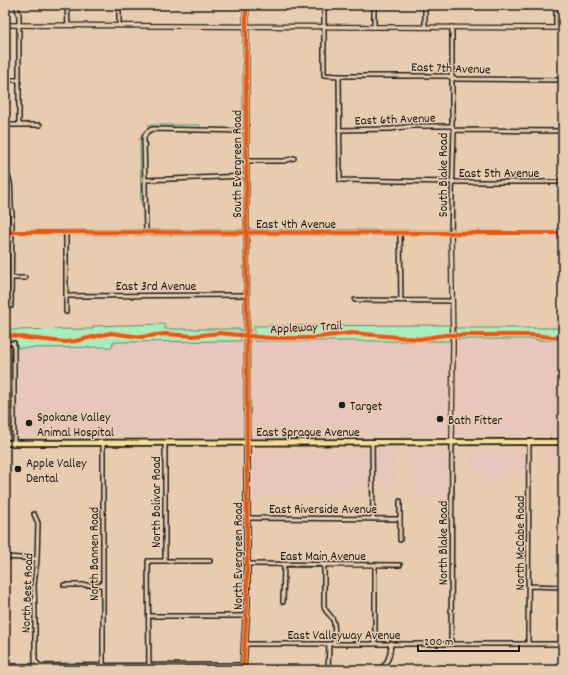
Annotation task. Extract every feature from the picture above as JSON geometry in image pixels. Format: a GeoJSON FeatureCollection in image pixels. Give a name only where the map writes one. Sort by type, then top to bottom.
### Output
{"type":"FeatureCollection","features":[{"type":"Feature","properties":{"kind":"main road","name":"South Evergreen Road"},"geometry":{"type":"LineString","coordinates":[[246,5],[247,442]]}},
{"type":"Feature","properties":{"kind":"main road","name":"North Evergreen Road"},"geometry":{"type":"LineString","coordinates":[[243,668],[247,564],[247,442]]}},
{"type":"Feature","properties":{"kind":"main road","name":"East Sprague Avenue"},"geometry":{"type":"LineString","coordinates":[[5,443],[563,442]]}},
{"type":"Feature","properties":{"kind":"street"},"geometry":{"type":"LineString","coordinates":[[16,5],[19,15],[19,125]]}},
{"type":"Feature","properties":{"kind":"street"},"geometry":{"type":"LineString","coordinates":[[68,5],[68,25]]}},
{"type":"Feature","properties":{"kind":"street"},"geometry":{"type":"LineString","coordinates":[[118,5],[119,25]]}},
{"type":"Feature","properties":{"kind":"street"},"geometry":{"type":"LineString","coordinates":[[324,5],[324,75],[339,76],[339,130]]}},
{"type":"Feature","properties":{"kind":"street"},"geometry":{"type":"LineString","coordinates":[[374,5],[374,27]]}},
{"type":"Feature","properties":{"kind":"street"},"geometry":{"type":"LineString","coordinates":[[425,5],[425,27]]}},
{"type":"Feature","properties":{"kind":"street"},"geometry":{"type":"LineString","coordinates":[[556,5],[556,28]]}},
{"type":"Feature","properties":{"kind":"street"},"geometry":{"type":"LineString","coordinates":[[5,25],[563,28]]}},
{"type":"Feature","properties":{"kind":"street","name":"South Blake Road"},"geometry":{"type":"LineString","coordinates":[[452,27],[452,126],[454,130],[451,233],[451,301],[453,339],[452,442]]}},
{"type":"Feature","properties":{"kind":"street","name":"East 7th Avenue"},"geometry":{"type":"LineString","coordinates":[[339,76],[447,76],[456,79],[563,80]]}},
{"type":"Feature","properties":{"kind":"street"},"geometry":{"type":"LineString","coordinates":[[5,80],[19,80]]}},
{"type":"Feature","properties":{"kind":"street"},"geometry":{"type":"LineString","coordinates":[[5,125],[40,125]]}},
{"type":"Feature","properties":{"kind":"street","name":"East 6th Avenue"},"geometry":{"type":"LineString","coordinates":[[339,130],[390,129],[412,126],[452,126]]}},
{"type":"Feature","properties":{"kind":"street"},"geometry":{"type":"LineString","coordinates":[[146,232],[144,137],[147,132],[152,129],[246,131]]}},
{"type":"Feature","properties":{"kind":"street","name":"East 5th Avenue"},"geometry":{"type":"LineString","coordinates":[[339,130],[340,180],[563,182]]}},
{"type":"Feature","properties":{"kind":"street","name":"East 6th Avenue"},"geometry":{"type":"LineString","coordinates":[[454,130],[563,131]]}},
{"type":"Feature","properties":{"kind":"street"},"geometry":{"type":"LineString","coordinates":[[246,161],[284,160],[294,158]]}},
{"type":"Feature","properties":{"kind":"street"},"geometry":{"type":"LineString","coordinates":[[5,171],[10,179],[10,206],[12,214],[11,306]]}},
{"type":"Feature","properties":{"kind":"street"},"geometry":{"type":"LineString","coordinates":[[145,180],[246,176]]}},
{"type":"Feature","properties":{"kind":"street"},"geometry":{"type":"LineString","coordinates":[[5,207],[10,206]]}},
{"type":"Feature","properties":{"kind":"street","name":"East 4th Avenue"},"geometry":{"type":"LineString","coordinates":[[5,232],[563,233]]}},
{"type":"Feature","properties":{"kind":"street"},"geometry":{"type":"LineString","coordinates":[[66,233],[66,312]]}},
{"type":"Feature","properties":{"kind":"street"},"geometry":{"type":"LineString","coordinates":[[400,233],[401,301]]}},
{"type":"Feature","properties":{"kind":"street"},"geometry":{"type":"LineString","coordinates":[[11,278],[25,278]]}},
{"type":"Feature","properties":{"kind":"street","name":"East 3rd Avenue"},"geometry":{"type":"LineString","coordinates":[[66,296],[247,295]]}},
{"type":"Feature","properties":{"kind":"street"},"geometry":{"type":"LineString","coordinates":[[355,300],[451,301]]}},
{"type":"Feature","properties":{"kind":"street"},"geometry":{"type":"LineString","coordinates":[[5,343],[14,343],[14,443]]}},
{"type":"Feature","properties":{"kind":"street"},"geometry":{"type":"LineString","coordinates":[[372,442],[373,519]]}},
{"type":"Feature","properties":{"kind":"street","name":"North Blake Road"},"geometry":{"type":"LineString","coordinates":[[452,442],[452,644]]}},
{"type":"Feature","properties":{"kind":"street","name":"North McCabe Road"},"geometry":{"type":"LineString","coordinates":[[528,644],[529,442]]}},
{"type":"Feature","properties":{"kind":"street","name":"North Bannen Road"},"geometry":{"type":"LineString","coordinates":[[103,443],[103,666]]}},
{"type":"Feature","properties":{"kind":"street","name":"North Bolivar Road"},"geometry":{"type":"LineString","coordinates":[[150,665],[148,561],[165,561],[165,443]]}},
{"type":"Feature","properties":{"kind":"street"},"geometry":{"type":"LineString","coordinates":[[400,500],[400,540]]}},
{"type":"Feature","properties":{"kind":"street","name":"North Best Road"},"geometry":{"type":"LineString","coordinates":[[34,514],[38,523],[38,559],[34,585],[34,661],[41,668]]}},
{"type":"Feature","properties":{"kind":"street","name":"East Riverside Avenue"},"geometry":{"type":"LineString","coordinates":[[247,518],[400,519]]}},
{"type":"Feature","properties":{"kind":"street"},"geometry":{"type":"LineString","coordinates":[[5,557],[38,559]]}},
{"type":"Feature","properties":{"kind":"street"},"geometry":{"type":"LineString","coordinates":[[165,561],[210,561]]}},
{"type":"Feature","properties":{"kind":"street","name":"East Main Avenue"},"geometry":{"type":"LineString","coordinates":[[247,564],[400,565]]}},
{"type":"Feature","properties":{"kind":"street"},"geometry":{"type":"LineString","coordinates":[[283,602],[284,565]]}},
{"type":"Feature","properties":{"kind":"street"},"geometry":{"type":"LineString","coordinates":[[324,565],[324,606],[326,612],[334,622],[334,644]]}},
{"type":"Feature","properties":{"kind":"street"},"geometry":{"type":"LineString","coordinates":[[375,565],[375,643]]}},
{"type":"Feature","properties":{"kind":"street"},"geometry":{"type":"LineString","coordinates":[[64,585],[103,585]]}},
{"type":"Feature","properties":{"kind":"street"},"geometry":{"type":"LineString","coordinates":[[529,586],[563,587]]}},
{"type":"Feature","properties":{"kind":"street"},"geometry":{"type":"LineString","coordinates":[[149,616],[246,616]]}},
{"type":"Feature","properties":{"kind":"street"},"geometry":{"type":"LineString","coordinates":[[380,670],[388,661],[391,643]]}},
{"type":"Feature","properties":{"kind":"street","name":"East Valleyway Avenue"},"geometry":{"type":"LineString","coordinates":[[244,644],[563,644]]}},
{"type":"Feature","properties":{"kind":"street"},"geometry":{"type":"LineString","coordinates":[[328,670],[329,644]]}},
{"type":"Feature","properties":{"kind":"street"},"geometry":{"type":"LineString","coordinates":[[5,666],[41,668],[103,666],[115,668],[150,665],[243,668]]}},
{"type":"Feature","properties":{"kind":"shaded area"},"geometry":{"type":"Polygon","coordinates":[[[457,339],[563,340],[563,435],[459,434],[457,432],[457,339]]]}},
{"type":"Feature","properties":{"kind":"shaded area"},"geometry":{"type":"Polygon","coordinates":[[[241,341],[241,432],[239,435],[19,435],[18,348],[112,347],[112,342],[241,341]]]}},
{"type":"Feature","properties":{"kind":"shaded area"},"geometry":{"type":"Polygon","coordinates":[[[254,341],[449,341],[448,433],[446,435],[257,435],[254,432],[254,341]]]}},
{"type":"Feature","properties":{"kind":"shaded area"},"geometry":{"type":"Polygon","coordinates":[[[5,348],[10,349],[11,434],[9,436],[5,436],[5,348]]]}},
{"type":"Feature","properties":{"kind":"shaded area"},"geometry":{"type":"Polygon","coordinates":[[[256,450],[368,450],[370,452],[370,487],[349,487],[349,496],[253,497],[253,454],[256,450]]]}},
{"type":"Feature","properties":{"kind":"shaded area"},"geometry":{"type":"Polygon","coordinates":[[[378,450],[396,450],[396,486],[377,486],[378,450]]]}},
{"type":"Feature","properties":{"kind":"shaded area"},"geometry":{"type":"Polygon","coordinates":[[[408,450],[448,451],[449,497],[423,497],[423,502],[418,502],[418,472],[408,472],[408,450]]]}},
{"type":"Feature","properties":{"kind":"shaded area"},"geometry":{"type":"Polygon","coordinates":[[[470,450],[526,450],[527,475],[503,475],[503,479],[495,479],[495,484],[484,484],[484,475],[470,475],[470,450]]]}},
{"type":"Feature","properties":{"kind":"shaded area"},"geometry":{"type":"Polygon","coordinates":[[[549,450],[563,450],[563,463],[548,463],[549,450]]]}},
{"type":"Feature","properties":{"kind":"green space"},"geometry":{"type":"Polygon","coordinates":[[[148,125],[200,125],[200,129],[149,127],[148,125]]]}},
{"type":"Feature","properties":{"kind":"green space"},"geometry":{"type":"Polygon","coordinates":[[[140,139],[143,139],[145,215],[141,202],[140,139]]]}},
{"type":"Feature","properties":{"kind":"green space"},"geometry":{"type":"Polygon","coordinates":[[[165,324],[165,329],[241,329],[241,341],[113,342],[112,347],[18,348],[16,341],[5,341],[5,330],[93,329],[93,326],[165,324]]]}},
{"type":"Feature","properties":{"kind":"green space"},"geometry":{"type":"Polygon","coordinates":[[[451,325],[449,341],[254,341],[254,326],[451,325]]]}},
{"type":"Feature","properties":{"kind":"green space"},"geometry":{"type":"Polygon","coordinates":[[[455,328],[563,328],[563,340],[457,339],[455,328]]]}},
{"type":"Feature","properties":{"kind":"cycle path"},"geometry":{"type":"LineString","coordinates":[[243,670],[247,604],[246,5]]}},
{"type":"Feature","properties":{"kind":"cycle path"},"geometry":{"type":"LineString","coordinates":[[5,232],[563,233]]}},
{"type":"Feature","properties":{"kind":"cycle path","name":"Appleway Trail"},"geometry":{"type":"LineString","coordinates":[[5,334],[65,342],[111,333],[141,337],[165,334],[193,336],[219,333],[270,338],[310,338],[352,333],[419,339],[445,335],[531,335],[563,338]]}},
{"type":"Feature","properties":{"kind":"place","name":"Target"},"geometry":{"type":"Point","coordinates":[342,405]}},
{"type":"Feature","properties":{"kind":"place","name":"Bath Fitter"},"geometry":{"type":"Point","coordinates":[440,419]}},
{"type":"Feature","properties":{"kind":"place","name":"Spokane Valley Animal Hospital"},"geometry":{"type":"Point","coordinates":[29,423]}},
{"type":"Feature","properties":{"kind":"place","name":"Apple Valley Dental"},"geometry":{"type":"Point","coordinates":[18,469]}}]}
